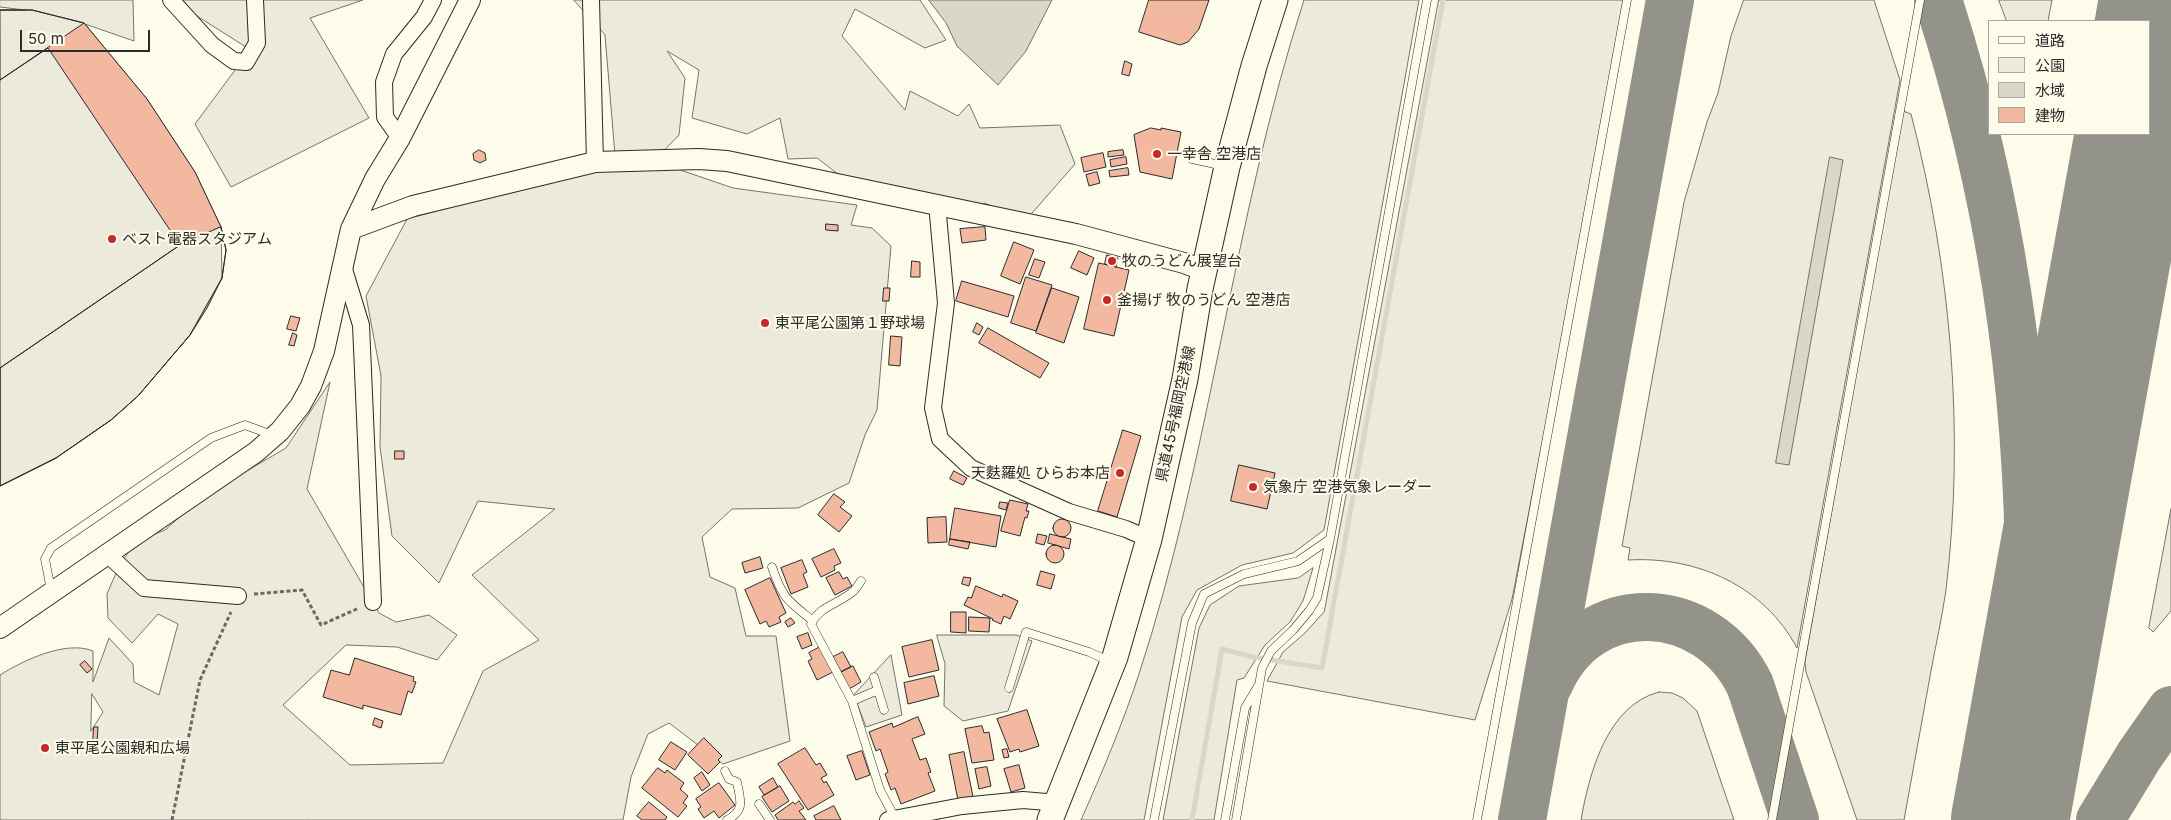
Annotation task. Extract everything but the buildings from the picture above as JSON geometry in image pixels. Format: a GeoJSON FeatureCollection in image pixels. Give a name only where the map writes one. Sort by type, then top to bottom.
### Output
{"type":"FeatureCollection","features":[{"type":"Feature","properties":{"kind":"main road","name":"県道45号福岡空港線"},"geometry":{"type":"LineString","coordinates":[[1054,812],[1113,662],[1149,539],[1227,167],[1254,66],[1275,0]]}},
{"type":"Feature","properties":{"kind":"street"},"geometry":{"type":"LineString","coordinates":[[171,0],[212,45],[234,61],[246,62],[257,44],[255,0]]}},
{"type":"Feature","properties":{"kind":"street"},"geometry":{"type":"LineString","coordinates":[[400,138],[385,116],[384,82],[394,54],[424,17],[433,0]]}},
{"type":"Feature","properties":{"kind":"street"},"geometry":{"type":"LineString","coordinates":[[0,628],[106,553],[201,491],[256,452],[274,436],[300,406],[311,386],[324,351],[351,230],[375,179],[400,138],[470,0]]}},
{"type":"Feature","properties":{"kind":"street"},"geometry":{"type":"LineString","coordinates":[[591,0],[595,162]]}},
{"type":"Feature","properties":{"kind":"street"},"geometry":{"type":"LineString","coordinates":[[351,230],[413,206],[595,162],[699,159],[727,161],[1076,234],[1156,260],[1204,270]]}},
{"type":"Feature","properties":{"kind":"street"},"geometry":{"type":"LineString","coordinates":[[937,204],[946,303],[933,408],[940,439],[971,468],[1028,487],[1149,539]]}},
{"type":"Feature","properties":{"kind":"street"},"geometry":{"type":"LineString","coordinates":[[343,266],[361,325],[373,602]]}},
{"type":"Feature","properties":{"kind":"street"},"geometry":{"type":"LineString","coordinates":[[106,553],[144,588],[238,596]]}},
{"type":"Feature","properties":{"kind":"street"},"geometry":{"type":"LineString","coordinates":[[892,819],[962,806],[1023,800],[1054,812]]}},
{"type":"Feature","properties":{"kind":"lane"},"geometry":{"type":"LineString","coordinates":[[1236,820],[1262,668],[1271,651],[1293,630],[1317,598],[1330,539],[1427,0]]}},
{"type":"Feature","properties":{"kind":"lane"},"geometry":{"type":"LineString","coordinates":[[1477,820],[1627,0]]}},
{"type":"Feature","properties":{"kind":"lane"},"geometry":{"type":"LineString","coordinates":[[1772,820],[1920,0]]}},
{"type":"Feature","properties":{"kind":"lane"},"geometry":{"type":"LineString","coordinates":[[1192,159],[1227,167]]}},
{"type":"Feature","properties":{"kind":"lane"},"geometry":{"type":"LineString","coordinates":[[51,592],[45,559],[51,548],[211,438],[245,425],[274,436]]}},
{"type":"Feature","properties":{"kind":"lane"},"geometry":{"type":"LineString","coordinates":[[1154,820],[1192,623],[1204,594],[1244,574],[1298,561],[1330,539]]}},
{"type":"Feature","properties":{"kind":"lane"},"geometry":{"type":"LineString","coordinates":[[772,567],[781,591],[787,600],[812,620]]}},
{"type":"Feature","properties":{"kind":"lane"},"geometry":{"type":"LineString","coordinates":[[861,581],[852,593],[823,608],[812,620],[811,624],[852,701],[880,790],[892,819]]}},
{"type":"Feature","properties":{"kind":"lane"},"geometry":{"type":"LineString","coordinates":[[1009,688],[1026,632],[1089,652],[1113,662]]}},
{"type":"Feature","properties":{"kind":"lane"},"geometry":{"type":"LineString","coordinates":[[874,677],[884,710]]}},
{"type":"Feature","properties":{"kind":"lane"},"geometry":{"type":"LineString","coordinates":[[1225,820],[1245,708],[1260,682]]}},
{"type":"Feature","properties":{"kind":"lane"},"geometry":{"type":"LineString","coordinates":[[852,701],[878,690]]}},
{"type":"Feature","properties":{"kind":"lane"},"geometry":{"type":"LineString","coordinates":[[724,771],[729,779],[737,782],[740,808],[738,814],[727,820]]}},
{"type":"Feature","properties":{"kind":"lane"},"geometry":{"type":"LineString","coordinates":[[759,804],[770,820]]}},
{"type":"Feature","properties":{"kind":"path"},"geometry":{"type":"LineString","coordinates":[[172,820],[200,680],[238,596],[302,590],[321,625],[373,602]]}},
{"type":"Feature","properties":{"kind":"green space","name":"ベスト電器スタジアム"},"geometry":{"type":"Polygon","coordinates":[[[0,0],[133,0],[134,41],[85,24],[147,99],[195,172],[221,227],[222,278],[190,335],[138,396],[111,420],[56,458],[0,486],[0,10],[25,10],[0,7],[0,0]]]}},
{"type":"Feature","properties":{"kind":"green space"},"geometry":{"type":"Polygon","coordinates":[[[172,0],[363,0],[310,18],[369,118],[231,187],[195,124],[250,50],[172,0]]]}},
{"type":"Feature","properties":{"kind":"green space"},"geometry":{"type":"Polygon","coordinates":[[[574,0],[920,0],[946,40],[925,48],[855,9],[842,36],[905,110],[910,91],[958,116],[969,104],[980,128],[1060,125],[1075,164],[1026,220],[984,203],[972,217],[860,191],[817,158],[788,159],[780,118],[747,134],[692,118],[699,70],[667,51],[685,78],[679,135],[654,161],[733,188],[857,205],[851,225],[872,228],[891,246],[877,410],[865,435],[849,483],[798,508],[732,509],[702,537],[710,577],[735,588],[746,636],[776,636],[790,741],[723,764],[669,723],[648,734],[631,777],[623,820],[0,820],[0,675],[21,663],[45,653],[70,648],[82,648],[93,651],[93,682],[109,638],[133,664],[134,682],[159,695],[178,624],[158,614],[132,643],[108,618],[107,594],[116,573],[130,549],[145,538],[165,530],[202,497],[286,448],[330,382],[307,489],[379,613],[396,622],[429,615],[457,635],[437,660],[397,647],[346,645],[283,705],[350,765],[443,763],[483,671],[539,640],[472,575],[555,509],[478,501],[439,583],[392,536],[380,447],[381,376],[366,296],[407,219],[558,178],[615,155],[605,35],[574,0]],[[92,694],[91,731],[103,712],[92,694]]]}},
{"type":"Feature","properties":{"kind":"green space"},"geometry":{"type":"Polygon","coordinates":[[[1304,0],[1419,0],[1324,530],[1293,553],[1242,565],[1197,590],[1182,617],[1144,820],[1081,820],[1125,713],[1163,594],[1204,424],[1258,168],[1279,83],[1304,0]]]}},
{"type":"Feature","properties":{"kind":"green space"},"geometry":{"type":"Polygon","coordinates":[[[1439,0],[1625,0],[1579,253],[1512,599],[1475,720],[1267,681],[1283,652],[1305,633],[1324,612],[1439,0]]]}},
{"type":"Feature","properties":{"kind":"green space"},"geometry":{"type":"Polygon","coordinates":[[[1744,0],[1874,0],[1900,80],[1797,648],[1783,626],[1766,608],[1747,592],[1726,579],[1679,563],[1654,560],[1628,560],[1630,548],[1622,546],[1684,202],[1707,122],[1718,93],[1731,36],[1744,0]]]}},
{"type":"Feature","properties":{"kind":"green space"},"geometry":{"type":"Polygon","coordinates":[[[1999,0],[2052,0],[2048,20],[2007,20],[1999,0]]]}},
{"type":"Feature","properties":{"kind":"green space"},"geometry":{"type":"Polygon","coordinates":[[[1903,111],[1911,114],[1925,172],[1945,290],[1954,410],[1952,530],[1946,590],[1904,820],[1857,820],[1806,672],[1805,662],[1903,111]]]}},
{"type":"Feature","properties":{"kind":"green space"},"geometry":{"type":"Polygon","coordinates":[[[2171,509],[2171,611],[2153,632],[2149,628],[2171,509]]]}},
{"type":"Feature","properties":{"kind":"green space"},"geometry":{"type":"Polygon","coordinates":[[[1313,568],[1303,601],[1290,622],[1265,645],[1244,678],[1237,680],[1214,820],[1163,820],[1199,628],[1210,605],[1239,586],[1298,578],[1313,568]]]}},
{"type":"Feature","properties":{"kind":"green space"},"geometry":{"type":"Polygon","coordinates":[[[1659,692],[1672,693],[1683,698],[1697,711],[1734,820],[1581,820],[1595,763],[1614,726],[1626,711],[1641,699],[1659,692]]]}},
{"type":"Feature","properties":{"kind":"shaded area"},"geometry":{"type":"Polygon","coordinates":[[[937,635],[1016,635],[1032,641],[1008,711],[963,721],[944,706],[945,664],[937,635]]]}},
{"type":"Feature","properties":{"kind":"shaded area"},"geometry":{"type":"Polygon","coordinates":[[[891,655],[902,715],[866,727],[854,695],[891,655]]]}},
{"type":"Feature","properties":{"kind":"water"},"geometry":{"type":"Polygon","coordinates":[[[929,0],[1052,0],[1026,51],[998,85],[957,46],[946,23],[929,0]]]}},
{"type":"Feature","properties":{"kind":"water"},"geometry":{"type":"Polygon","coordinates":[[[1830,157],[1843,160],[1789,465],[1776,463],[1830,157]]]}},
{"type":"Feature","properties":{"kind":"waterway"},"geometry":{"type":"LineString","coordinates":[[1192,820],[1222,649],[1253,657],[1322,668],[1443,0]]}},
{"type":"Feature","properties":{"kind":"taxiway"},"geometry":{"type":"LineString","coordinates":[[1522,820],[1670,0]]}},
{"type":"Feature","properties":{"kind":"taxiway"},"geometry":{"type":"LineString","coordinates":[[1938,0],[1960,72],[1979,145],[1994,219],[2017,367],[2024,442],[2028,517],[2029,593],[2024,700],[2013,806]]}},
{"type":"Feature","properties":{"kind":"taxiway"},"geometry":{"type":"LineString","coordinates":[[2073,470],[2093,399],[2128,295],[2171,194]]}},
{"type":"Feature","properties":{"kind":"taxiway"},"geometry":{"type":"LineString","coordinates":[[1549,684],[1567,654],[1591,633],[1619,621],[1649,617],[1678,622],[1706,635],[1731,656],[1750,685],[1795,820]]}},
{"type":"Feature","properties":{"kind":"taxiway"},"geometry":{"type":"LineString","coordinates":[[2100,820],[2139,756],[2171,710]]}},
{"type":"Feature","properties":{"kind":"runway"},"geometry":{"type":"LineString","coordinates":[[2151,41],[2158,0]]}},
{"type":"Feature","properties":{"kind":"runway"},"geometry":{"type":"LineString","coordinates":[[2010,820],[2134,135]]}},
{"type":"Feature","properties":{"kind":"place","name":"一幸舎 空港店"},"geometry":{"type":"Point","coordinates":[1157,154]}},
{"type":"Feature","properties":{"kind":"place","name":"ベスト電器スタジアム"},"geometry":{"type":"Point","coordinates":[112,239]}},
{"type":"Feature","properties":{"kind":"place","name":"牧のうどん展望台"},"geometry":{"type":"Point","coordinates":[1112,261]}},
{"type":"Feature","properties":{"kind":"place","name":"釜揚げ 牧のうどん 空港店"},"geometry":{"type":"Point","coordinates":[1107,300]}},
{"type":"Feature","properties":{"kind":"place","name":"東平尾公園第１野球場"},"geometry":{"type":"Point","coordinates":[765,323]}},
{"type":"Feature","properties":{"kind":"place","name":"天麩羅処 ひらお本店"},"geometry":{"type":"Point","coordinates":[1120,473]}},
{"type":"Feature","properties":{"kind":"place","name":"気象庁 空港気象レーダー"},"geometry":{"type":"Point","coordinates":[1253,487]}},
{"type":"Feature","properties":{"kind":"place","name":"東平尾公園親和広場"},"geometry":{"type":"Point","coordinates":[45,748]}}]}
